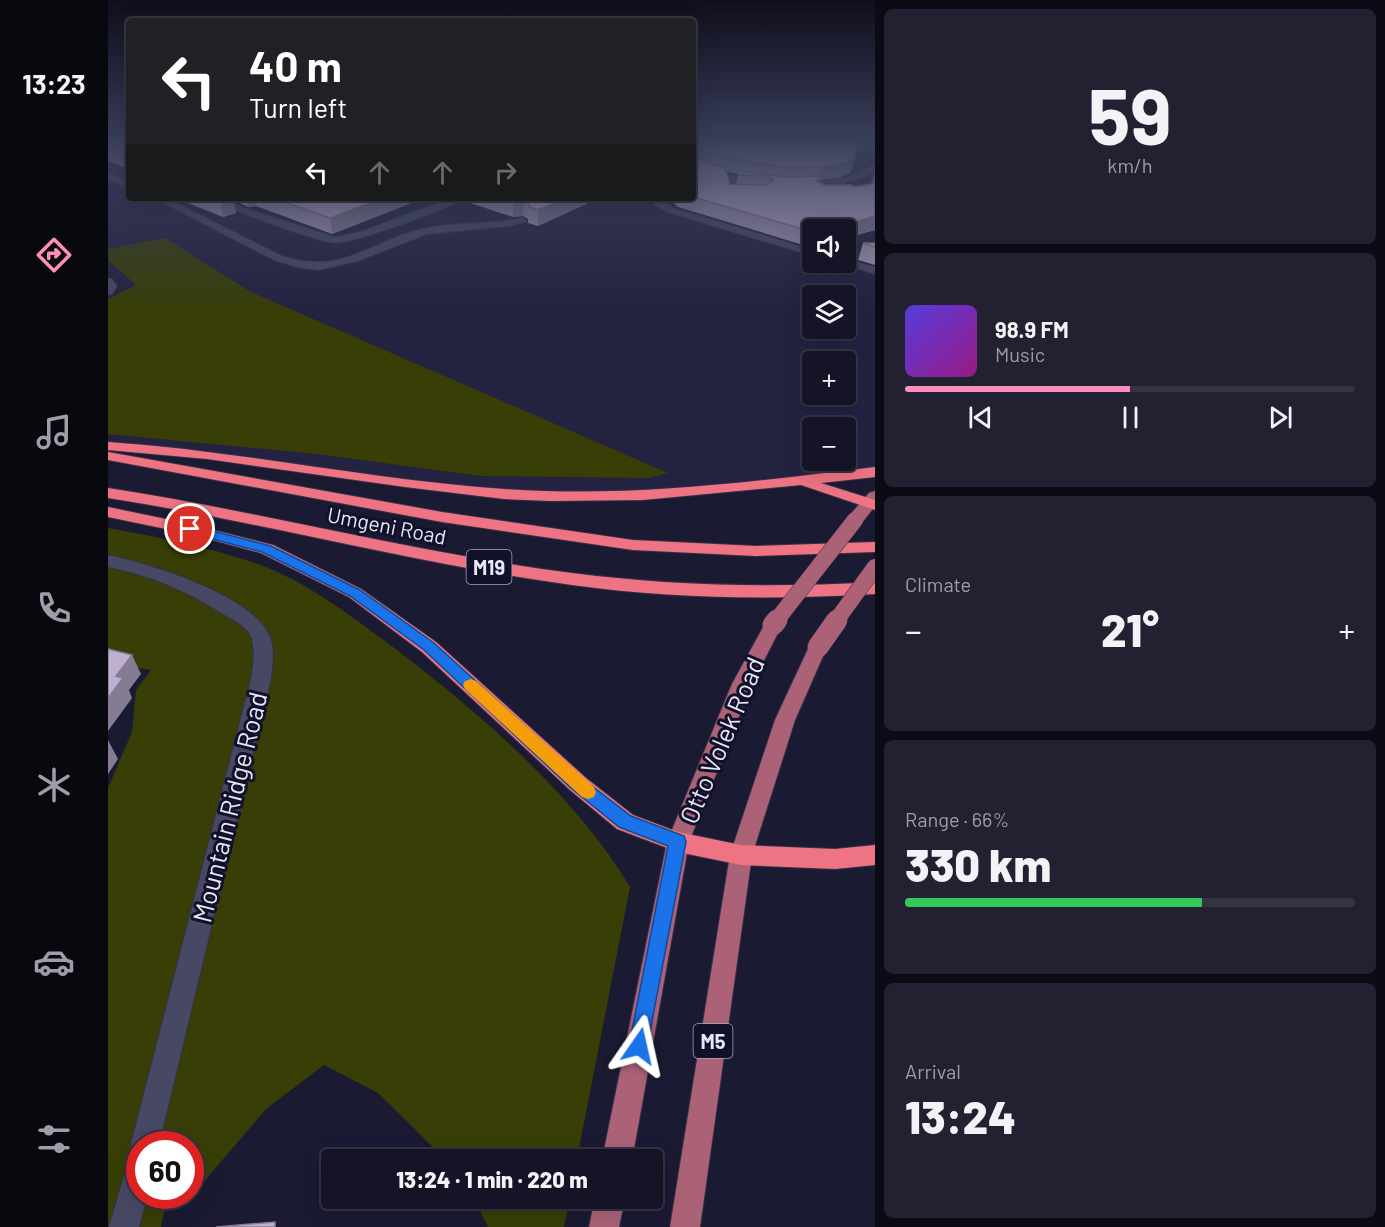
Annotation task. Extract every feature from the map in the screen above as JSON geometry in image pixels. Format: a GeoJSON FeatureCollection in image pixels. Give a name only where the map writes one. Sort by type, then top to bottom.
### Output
{"type":"FeatureCollection","features":[{"type":"Feature","properties":{"kind":"highway"},"geometry":{"type":"LineString","coordinates":[[108,446],[202,454],[433,487],[506,494],[641,495],[794,482],[875,472]]}},
{"type":"Feature","properties":{"kind":"highway","name":"Umgeni Road"},"geometry":{"type":"LineString","coordinates":[[108,456],[442,517],[633,545],[756,551],[875,547]]}},
{"type":"Feature","properties":{"kind":"highway"},"geometry":{"type":"LineString","coordinates":[[794,482],[873,501]]}},
{"type":"Feature","properties":{"kind":"highway","name":"Umgeni Road"},"geometry":{"type":"LineString","coordinates":[[108,493],[439,559],[606,585],[753,594],[821,593],[875,588]]}},
{"type":"Feature","properties":{"kind":"highway"},"geometry":{"type":"LineString","coordinates":[[108,512],[190,529],[267,549],[355,593],[429,647],[578,784],[625,822],[678,842],[741,855],[836,859],[875,855]]}},
{"type":"Feature","properties":{"kind":"main road","name":"Otto Volek Road"},"geometry":{"type":"LineString","coordinates":[[619,1149],[678,842],[742,684],[773,625],[855,520],[873,501]]}},
{"type":"Feature","properties":{"kind":"main road","name":"M5"},"geometry":{"type":"LineString","coordinates":[[685,1227],[741,855],[785,720],[818,647],[875,567]]}},
{"type":"Feature","properties":{"kind":"main road"},"geometry":{"type":"LineString","coordinates":[[604,1227],[608,1209]]}},
{"type":"Feature","properties":{"kind":"street"},"geometry":{"type":"LineString","coordinates":[[165,201],[278,258],[292,264],[306,266],[341,264],[424,231],[522,221]]}},
{"type":"Feature","properties":{"kind":"street"},"geometry":{"type":"LineString","coordinates":[[221,201],[315,236],[343,240],[452,201]]}},
{"type":"Feature","properties":{"kind":"street"},"geometry":{"type":"LineString","coordinates":[[657,201],[670,210],[802,250]]}},
{"type":"Feature","properties":{"kind":"street"},"geometry":{"type":"LineString","coordinates":[[856,265],[875,271]]}},
{"type":"Feature","properties":{"kind":"street"},"geometry":{"type":"LineString","coordinates":[[108,281],[111,286],[108,292]]}},
{"type":"Feature","properties":{"kind":"street","name":"Mountain Ridge Road"},"geometry":{"type":"LineString","coordinates":[[108,561],[151,570],[180,580],[215,599],[250,622],[259,634],[263,650],[261,679],[148,1131]]}},
{"type":"Feature","properties":{"kind":"street"},"geometry":{"type":"LineString","coordinates":[[124,1227],[129,1209]]}},
{"type":"Feature","properties":{"kind":"shaded area"},"geometry":{"type":"Polygon","coordinates":[[[108,198],[126,198],[126,201],[696,201],[696,198],[875,198],[875,471],[706,489],[550,494],[435,486],[108,445],[108,198]]]}},
{"type":"Feature","properties":{"kind":"green space"},"geometry":{"type":"Polygon","coordinates":[[[165,238],[251,292],[668,473],[648,478],[481,476],[317,454],[108,434],[108,299],[136,285],[108,260],[108,249],[165,238]]]}},
{"type":"Feature","properties":{"kind":"green space"},"geometry":{"type":"Polygon","coordinates":[[[108,528],[221,552],[258,564],[291,579],[324,598],[370,630],[418,666],[486,723],[551,785],[581,818],[630,887],[579,1149],[435,1149],[378,1093],[324,1065],[266,1109],[204,1182],[204,1131],[126,1131],[126,1209],[164,1209],[161,1227],[108,1227],[108,788],[132,732],[136,690],[151,670],[118,665],[108,649],[108,528]]]}},
{"type":"Feature","properties":{"kind":"green space"},"geometry":{"type":"Polygon","coordinates":[[[479,1209],[568,1209],[564,1227],[488,1227],[479,1209]]]}},
{"type":"Feature","properties":{"kind":"building"},"geometry":{"type":"Polygon","coordinates":[[[697,198],[875,198],[875,216],[856,222],[856,219],[802,219],[802,229],[697,198]]]}},
{"type":"Feature","properties":{"kind":"building"},"geometry":{"type":"Polygon","coordinates":[[[282,201],[376,201],[330,218],[282,201]]]}},
{"type":"Feature","properties":{"kind":"building"},"geometry":{"type":"Polygon","coordinates":[[[524,201],[559,201],[538,210],[529,207],[529,204],[524,201]]]}},
{"type":"Feature","properties":{"kind":"building"},"geometry":{"type":"Polygon","coordinates":[[[863,243],[875,243],[875,247],[863,243]]]}},
{"type":"Feature","properties":{"kind":"building"},"geometry":{"type":"Polygon","coordinates":[[[108,649],[132,655],[116,676],[123,678],[108,698],[108,649]]]}},
{"type":"Feature","properties":{"kind":"building"},"geometry":{"type":"Polygon","coordinates":[[[275,1222],[275,1227],[216,1227],[275,1222]]]}},
{"type":"Feature","properties":{"kind":"slow traffic"},"geometry":{"type":"LineString","coordinates":[[471,685],[588,792]]}},
{"type":"Feature","properties":{"kind":"route"},"geometry":{"type":"LineString","coordinates":[[190,529],[267,549],[355,593],[429,647],[578,784],[625,822],[678,842],[639,1046]]}}]}
